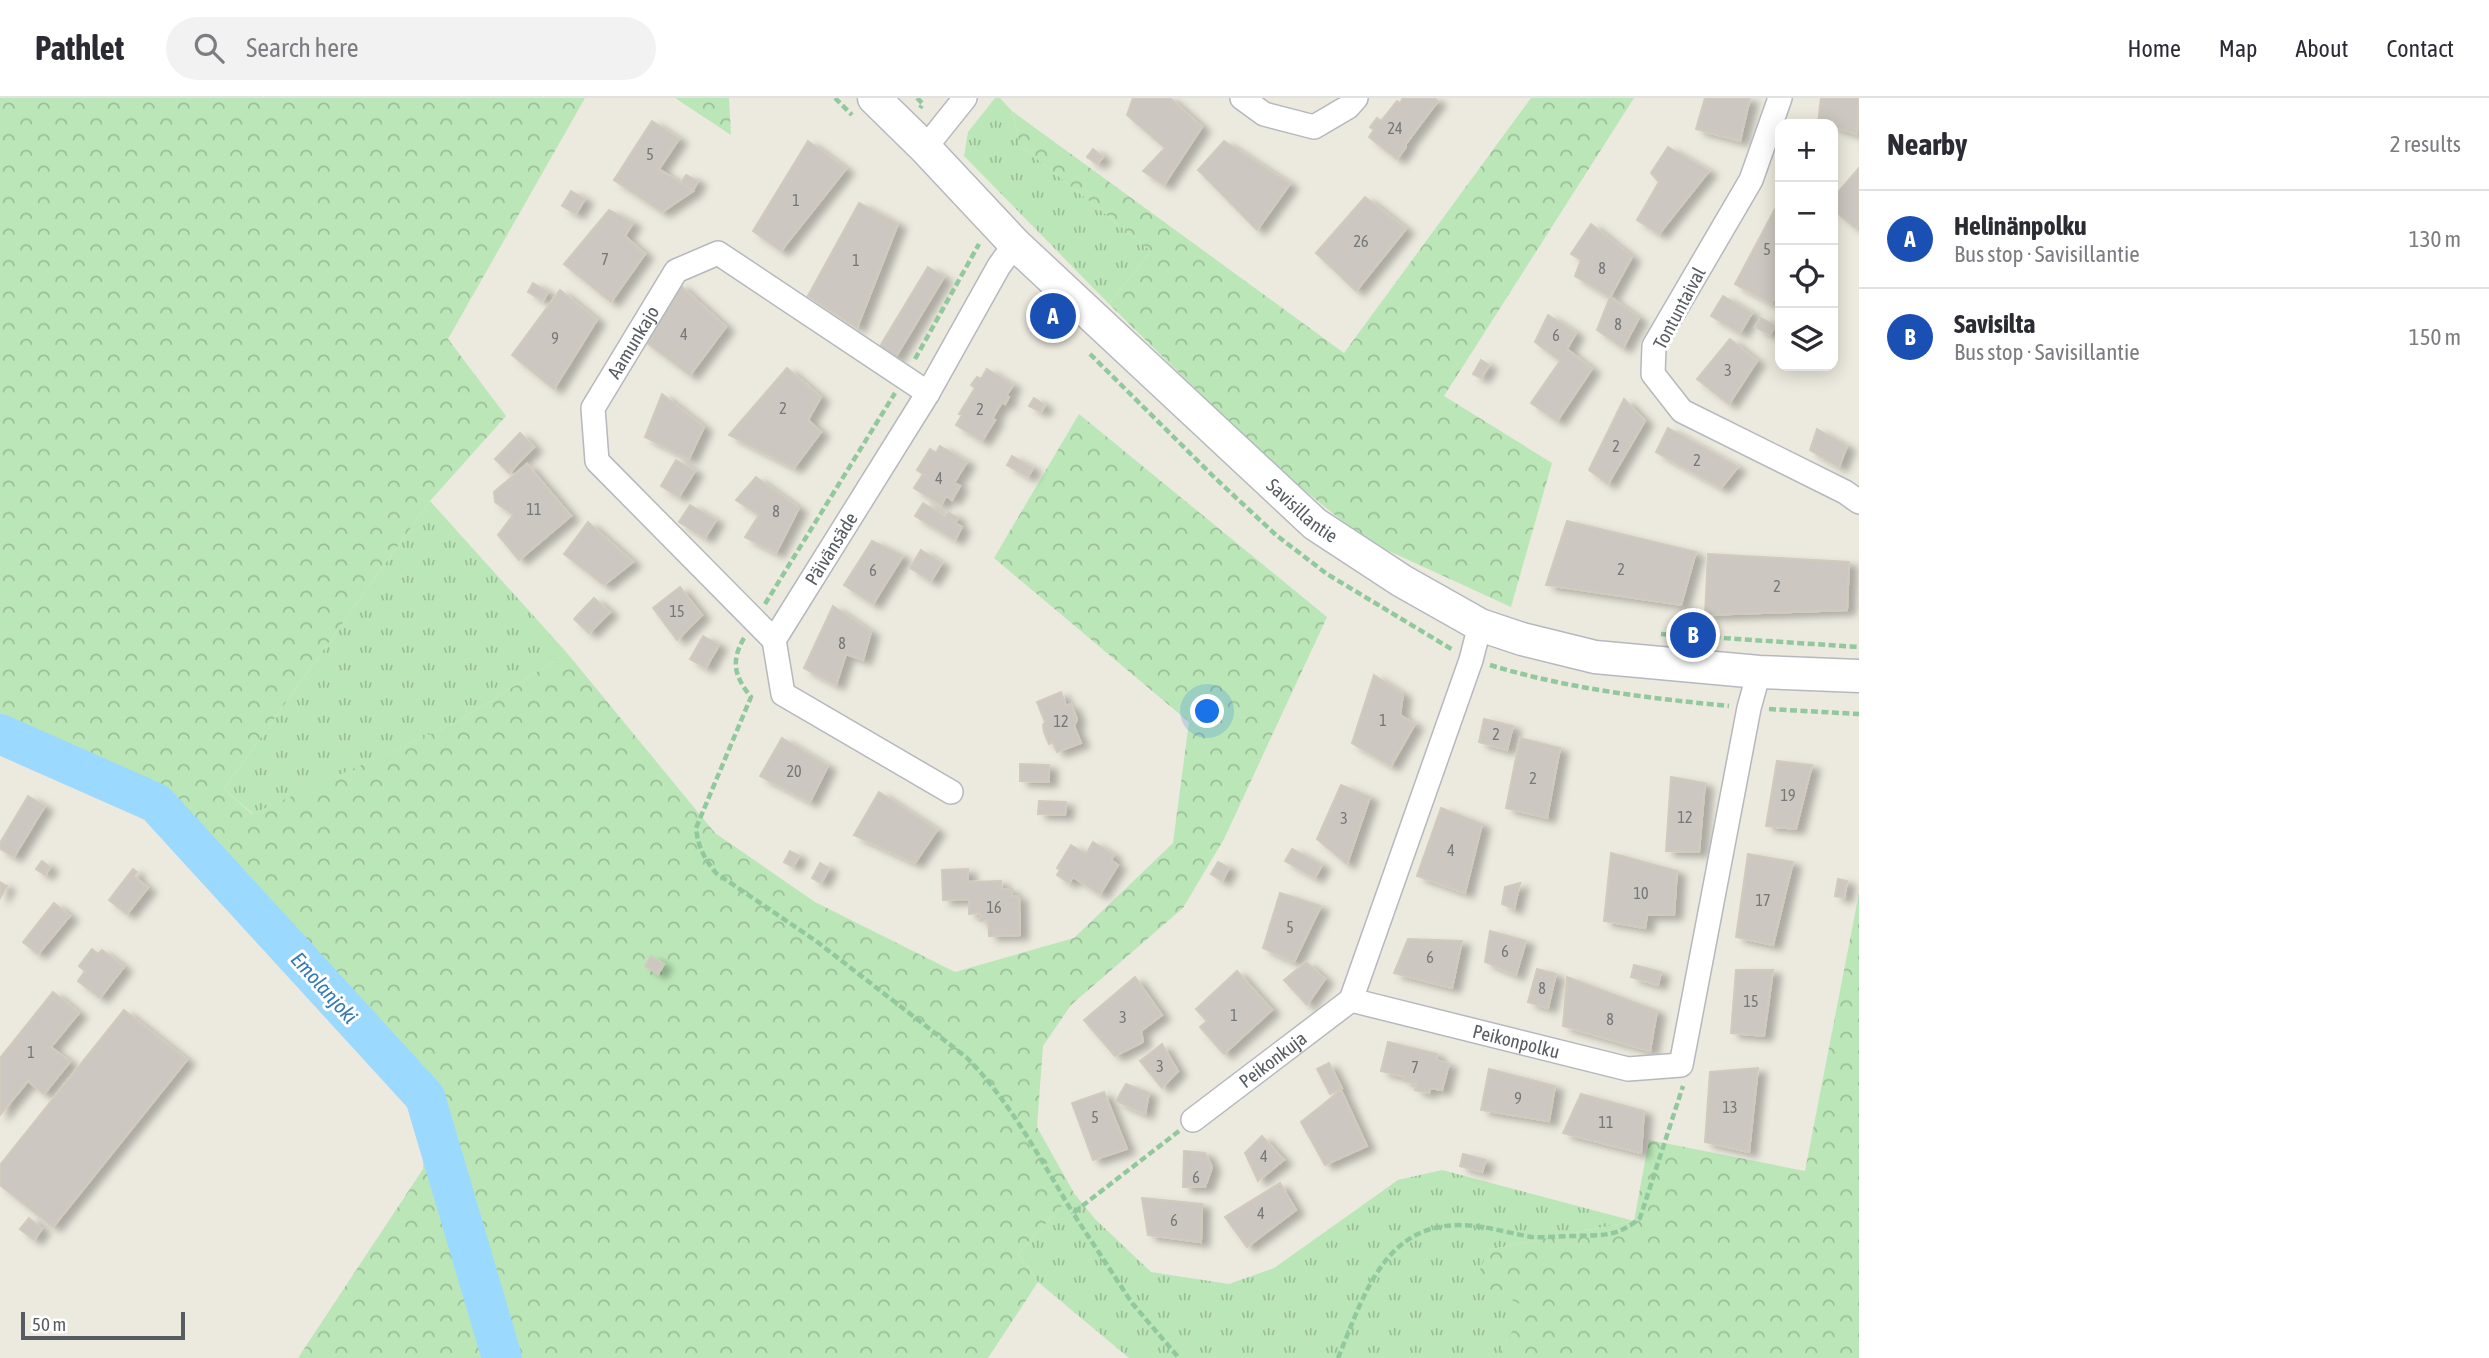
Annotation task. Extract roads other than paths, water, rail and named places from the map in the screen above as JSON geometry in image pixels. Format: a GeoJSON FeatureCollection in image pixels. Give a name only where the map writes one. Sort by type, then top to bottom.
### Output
{"type":"FeatureCollection","features":[{"type":"Feature","properties":{"kind":"street","name":"Savisillantie"},"geometry":{"type":"LineString","coordinates":[[874,98],[1015,244],[1315,524],[1402,581],[1480,625],[1522,639],[1595,657],[1759,673],[1859,676]]}},
{"type":"Feature","properties":{"kind":"street"},"geometry":{"type":"LineString","coordinates":[[925,148],[965,98]]}},
{"type":"Feature","properties":{"kind":"street"},"geometry":{"type":"LineString","coordinates":[[1242,98],[1264,114],[1314,127],[1348,107],[1356,98]]}},
{"type":"Feature","properties":{"kind":"street","name":"Tontuntaival"},"geometry":{"type":"LineString","coordinates":[[1780,98],[1751,180],[1654,346],[1653,374],[1682,411],[1845,492],[1859,502]]}},
{"type":"Feature","properties":{"kind":"street","name":"Päivänsäde"},"geometry":{"type":"LineString","coordinates":[[774,640],[928,393],[999,265],[1015,244]]}},
{"type":"Feature","properties":{"kind":"street","name":"Aamunkajo"},"geometry":{"type":"LineString","coordinates":[[774,640],[597,461],[593,408],[676,271],[718,253],[928,393]]}},
{"type":"Feature","properties":{"kind":"street"},"geometry":{"type":"LineString","coordinates":[[1351,1000],[1471,660],[1480,625]]}},
{"type":"Feature","properties":{"kind":"street"},"geometry":{"type":"LineString","coordinates":[[774,640],[783,694],[951,792]]}},
{"type":"Feature","properties":{"kind":"street","name":"Peikonpolku"},"geometry":{"type":"LineString","coordinates":[[1351,1000],[1628,1069],[1681,1065],[1749,708],[1759,673]]}},
{"type":"Feature","properties":{"kind":"street","name":"Peikonkuja"},"geometry":{"type":"LineString","coordinates":[[1193,1120],[1351,1000]]}},
{"type":"Feature","properties":{"kind":"waterway","name":"Emolanjoki"},"geometry":{"type":"LineString","coordinates":[[0,734],[156,803],[425,1097],[502,1358]]}},
{"type":"Feature","properties":{"kind":"place","name":"Helinänpolku"},"geometry":{"type":"Point","coordinates":[1053,316]}},
{"type":"Feature","properties":{"kind":"place","name":"Savisilta"},"geometry":{"type":"Point","coordinates":[1693,635]}}]}
